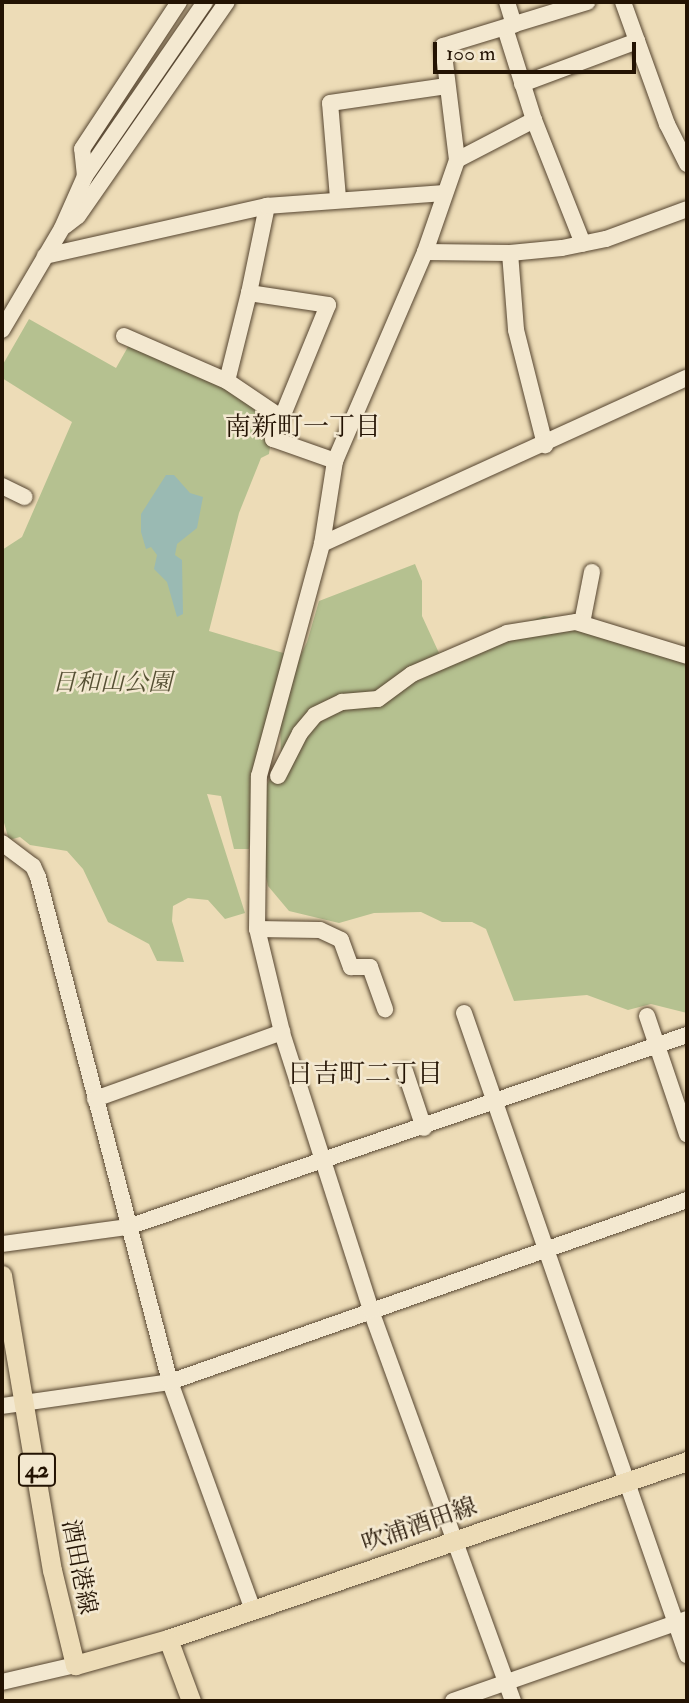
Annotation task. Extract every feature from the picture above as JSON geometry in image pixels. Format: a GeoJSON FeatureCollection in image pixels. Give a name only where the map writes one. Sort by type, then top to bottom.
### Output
{"type":"FeatureCollection","features":[{"type":"Feature","properties":{"kind":"main road","name":"酒田港線"},"geometry":{"type":"LineString","coordinates":[[2,1275],[26,1402],[52,1570],[75,1665]]}},
{"type":"Feature","properties":{"kind":"main road","name":"吹浦酒田線"},"geometry":{"type":"LineString","coordinates":[[168,1639],[455,1537],[687,1461]]}},
{"type":"Feature","properties":{"kind":"main road"},"geometry":{"type":"LineString","coordinates":[[75,1665],[168,1639],[191,1701]]}},
{"type":"Feature","properties":{"kind":"street"},"geometry":{"type":"LineString","coordinates":[[85,176],[82,149],[179,2]]}},
{"type":"Feature","properties":{"kind":"street"},"geometry":{"type":"LineString","coordinates":[[2,330],[62,228],[85,176],[205,2]]}},
{"type":"Feature","properties":{"kind":"street"},"geometry":{"type":"LineString","coordinates":[[62,228],[78,216],[227,2]]}},
{"type":"Feature","properties":{"kind":"street"},"geometry":{"type":"LineString","coordinates":[[507,2],[523,84],[534,120],[583,244]]}},
{"type":"Feature","properties":{"kind":"street"},"geometry":{"type":"LineString","coordinates":[[513,1701],[371,1310],[282,1032],[257,929],[258,776],[322,544],[335,461],[425,252],[457,160],[443,46],[587,2]]}},
{"type":"Feature","properties":{"kind":"street"},"geometry":{"type":"LineString","coordinates":[[623,2],[667,124],[687,164]]}},
{"type":"Feature","properties":{"kind":"street"},"geometry":{"type":"LineString","coordinates":[[523,84],[637,41]]}},
{"type":"Feature","properties":{"kind":"street"},"geometry":{"type":"LineString","coordinates":[[338,198],[330,103],[447,86]]}},
{"type":"Feature","properties":{"kind":"street"},"geometry":{"type":"LineString","coordinates":[[457,160],[534,120]]}},
{"type":"Feature","properties":{"kind":"street"},"geometry":{"type":"LineString","coordinates":[[45,256],[267,206],[338,198],[444,193]]}},
{"type":"Feature","properties":{"kind":"street"},"geometry":{"type":"LineString","coordinates":[[227,381],[267,206]]}},
{"type":"Feature","properties":{"kind":"street"},"geometry":{"type":"LineString","coordinates":[[425,252],[510,253],[583,244],[687,209]]}},
{"type":"Feature","properties":{"kind":"street"},"geometry":{"type":"LineString","coordinates":[[510,253],[516,330],[545,445]]}},
{"type":"Feature","properties":{"kind":"street"},"geometry":{"type":"LineString","coordinates":[[249,293],[328,305],[274,439],[335,461]]}},
{"type":"Feature","properties":{"kind":"street"},"geometry":{"type":"LineString","coordinates":[[124,336],[227,381],[282,418]]}},
{"type":"Feature","properties":{"kind":"street"},"geometry":{"type":"LineString","coordinates":[[322,544],[545,445],[687,378]]}},
{"type":"Feature","properties":{"kind":"street"},"geometry":{"type":"LineString","coordinates":[[2,486],[25,498]]}},
{"type":"Feature","properties":{"kind":"street"},"geometry":{"type":"LineString","coordinates":[[582,623],[592,572]]}},
{"type":"Feature","properties":{"kind":"street"},"geometry":{"type":"LineString","coordinates":[[278,776],[300,733],[315,715],[342,702],[378,699],[412,674],[507,633],[550,624],[582,623],[687,654]]}},
{"type":"Feature","properties":{"kind":"street"},"geometry":{"type":"LineString","coordinates":[[2,843],[33,866],[38,877],[170,1382],[253,1610]]}},
{"type":"Feature","properties":{"kind":"street"},"geometry":{"type":"LineString","coordinates":[[257,929],[320,930],[341,940],[351,968],[370,967],[384,1009]]}},
{"type":"Feature","properties":{"kind":"street"},"geometry":{"type":"LineString","coordinates":[[464,1013],[629,1481],[682,1621],[687,1655]]}},
{"type":"Feature","properties":{"kind":"street"},"geometry":{"type":"LineString","coordinates":[[647,1016],[687,1134]]}},
{"type":"Feature","properties":{"kind":"street"},"geometry":{"type":"LineString","coordinates":[[95,1099],[282,1032]]}},
{"type":"Feature","properties":{"kind":"street"},"geometry":{"type":"LineString","coordinates":[[2,1244],[128,1227],[495,1104],[687,1035]]}},
{"type":"Feature","properties":{"kind":"street"},"geometry":{"type":"LineString","coordinates":[[405,1071],[424,1128]]}},
{"type":"Feature","properties":{"kind":"street"},"geometry":{"type":"LineString","coordinates":[[2,1406],[170,1382],[687,1200]]}},
{"type":"Feature","properties":{"kind":"street"},"geometry":{"type":"LineString","coordinates":[[453,1701],[682,1621]]}},
{"type":"Feature","properties":{"kind":"street"},"geometry":{"type":"LineString","coordinates":[[2,1682],[75,1665]]}},
{"type":"Feature","properties":{"kind":"green space","name":"日和山公園"},"geometry":{"type":"Polygon","coordinates":[[[29,319],[116,368],[129,345],[220,383],[271,419],[273,425],[269,454],[261,458],[239,513],[209,631],[290,655],[260,762],[249,849],[234,849],[221,796],[207,794],[245,913],[225,919],[208,900],[188,898],[173,906],[172,921],[184,962],[157,961],[149,944],[108,922],[83,869],[67,851],[30,845],[20,837],[9,840],[2,816],[2,550],[22,537],[72,422],[2,378],[2,366],[29,319]]]}},
{"type":"Feature","properties":{"kind":"green space"},"geometry":{"type":"Polygon","coordinates":[[[415,564],[422,581],[422,616],[439,653],[544,616],[653,637],[687,656],[687,1013],[651,1004],[628,1010],[587,995],[514,1001],[486,929],[472,922],[442,922],[421,912],[374,913],[339,923],[289,911],[268,886],[263,863],[265,788],[281,758],[280,720],[287,683],[307,642],[319,601],[415,564]]]}},
{"type":"Feature","properties":{"kind":"water"},"geometry":{"type":"Polygon","coordinates":[[[166,475],[174,475],[190,493],[203,497],[197,528],[177,544],[175,555],[182,560],[183,614],[177,617],[167,582],[154,569],[157,555],[151,547],[146,549],[141,532],[141,514],[166,475]]]}},
{"type":"Feature","properties":{"kind":"district","name":"南新町一丁目"},"geometry":{"type":"Point","coordinates":[303,428]}},
{"type":"Feature","properties":{"kind":"district","name":"日吉町二丁目"},"geometry":{"type":"Point","coordinates":[365,1075]}}]}
